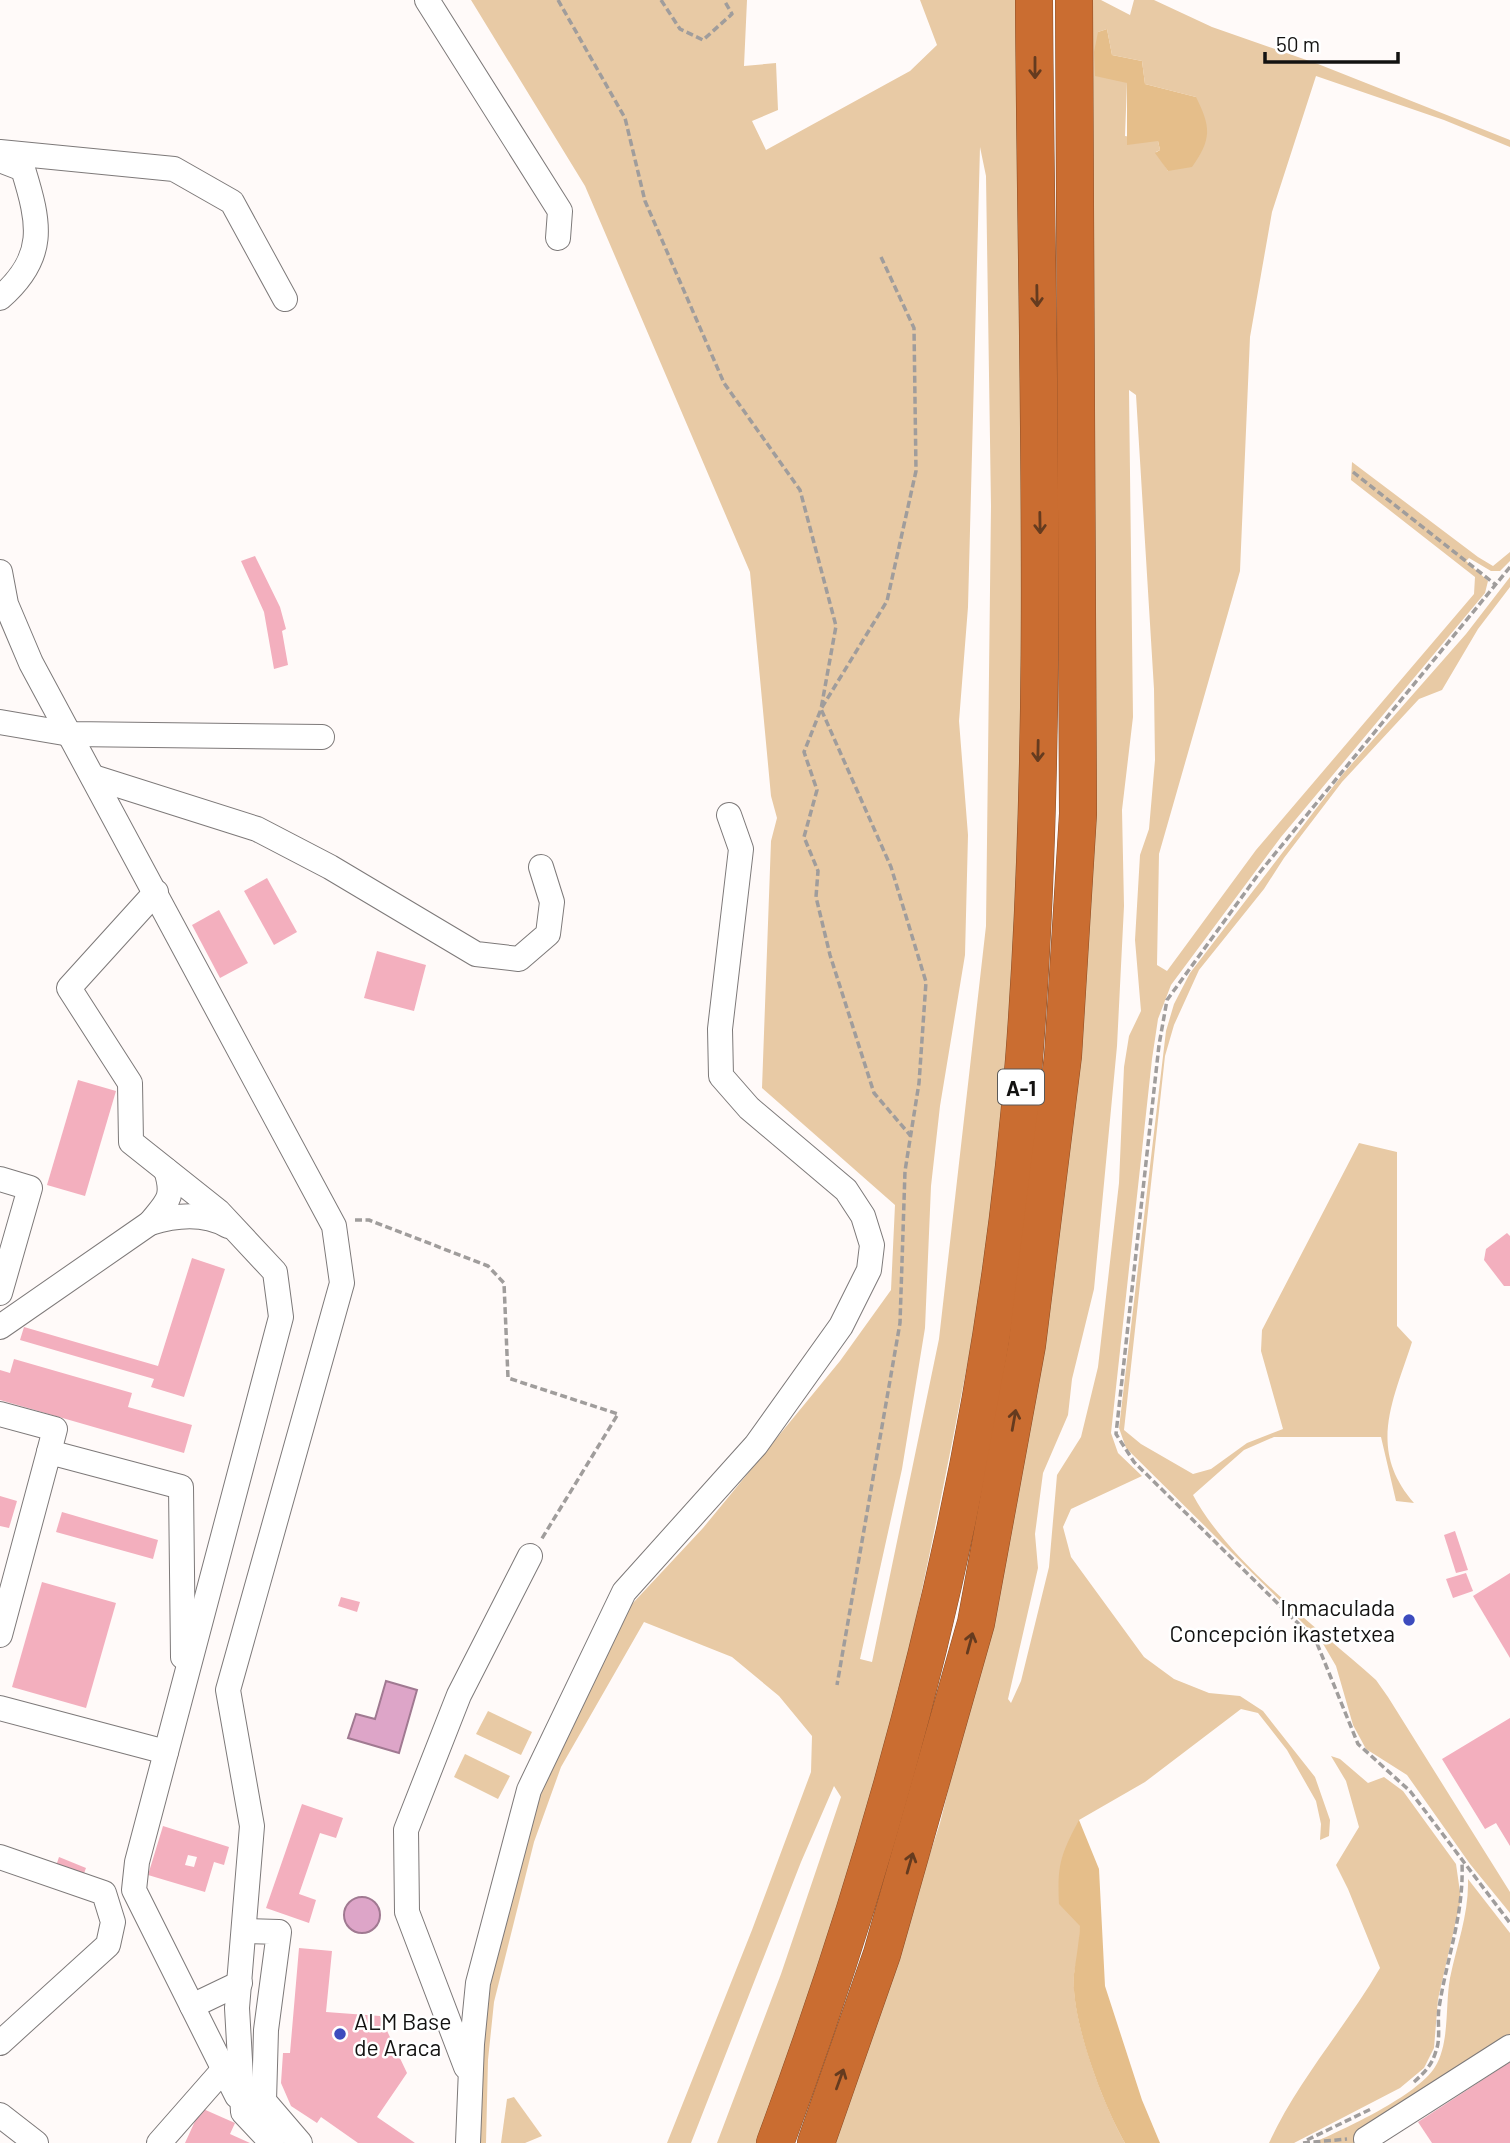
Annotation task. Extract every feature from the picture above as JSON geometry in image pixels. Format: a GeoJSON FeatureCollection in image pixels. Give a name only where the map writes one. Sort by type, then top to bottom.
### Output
{"type":"FeatureCollection","features":[{"type":"Feature","properties":{"kind":"highway","name":"A-1"},"geometry":{"type":"LineString","coordinates":[[775,2143],[839,1963],[918,1689],[965,1470],[990,1333],[1010,1189],[1024,1060],[1038,803],[1041,560],[1034,0]]}},
{"type":"Feature","properties":{"kind":"highway","name":"A-1"},"geometry":{"type":"LineString","coordinates":[[816,2143],[882,1954],[976,1623],[1027,1345],[1063,1056],[1078,800],[1074,0]]}},
{"type":"Feature","properties":{"kind":"street"},"geometry":{"type":"LineString","coordinates":[[428,0],[560,211],[558,238]]}},
{"type":"Feature","properties":{"kind":"street"},"geometry":{"type":"LineString","coordinates":[[0,152],[174,169],[232,202],[285,299]]}},
{"type":"Feature","properties":{"kind":"street"},"geometry":{"type":"LineString","coordinates":[[0,160],[23,169],[33,200],[37,239],[21,279],[0,298]]}},
{"type":"Feature","properties":{"kind":"street"},"geometry":{"type":"LineString","coordinates":[[0,572],[6,604],[26,651],[331,1220],[342,1283],[228,1690],[251,1826],[237,2008],[243,2112],[272,2143]]}},
{"type":"Feature","properties":{"kind":"street"},"geometry":{"type":"LineString","coordinates":[[0,722],[70,734],[322,737]]}},
{"type":"Feature","properties":{"kind":"street"},"geometry":{"type":"LineString","coordinates":[[93,777],[257,829],[330,867],[475,954],[519,959],[548,934],[552,902],[541,867]]}},
{"type":"Feature","properties":{"kind":"street"},"geometry":{"type":"LineString","coordinates":[[468,2143],[478,1983],[529,1790],[624,1592],[756,1445],[841,1326],[869,1270],[872,1245],[863,1216],[846,1190],[749,1108],[721,1076],[720,1029],[741,849],[729,815]]}},
{"type":"Feature","properties":{"kind":"street"},"geometry":{"type":"LineString","coordinates":[[156,892],[69,988],[130,1083],[131,1142],[219,1212],[275,1272],[281,1317],[137,1862],[134,1890],[243,2107]]}},
{"type":"Feature","properties":{"kind":"street"},"geometry":{"type":"LineString","coordinates":[[160,1220],[169,1199],[174,1176]]}},
{"type":"Feature","properties":{"kind":"street"},"geometry":{"type":"LineString","coordinates":[[0,1179],[30,1188],[0,1293]]}},
{"type":"Feature","properties":{"kind":"street"},"geometry":{"type":"LineString","coordinates":[[0,1326],[160,1220],[204,1217],[235,1230]]}},
{"type":"Feature","properties":{"kind":"street"},"geometry":{"type":"LineString","coordinates":[[0,1413],[55,1429],[10,1560],[0,1635]]}},
{"type":"Feature","properties":{"kind":"street"},"geometry":{"type":"LineString","coordinates":[[49,1452],[181,1487],[183,1688]]}},
{"type":"Feature","properties":{"kind":"street"},"geometry":{"type":"LineString","coordinates":[[470,2081],[407,1912],[406,1830],[459,1695],[530,1556]]}},
{"type":"Feature","properties":{"kind":"street"},"geometry":{"type":"LineString","coordinates":[[0,1708],[166,1752]]}},
{"type":"Feature","properties":{"kind":"street"},"geometry":{"type":"LineString","coordinates":[[0,1857],[104,1894],[113,1922],[108,1945],[0,2043]]}},
{"type":"Feature","properties":{"kind":"street"},"geometry":{"type":"LineString","coordinates":[[245,1931],[279,1931],[266,2030],[264,2101],[300,2143]]}},
{"type":"Feature","properties":{"kind":"street"},"geometry":{"type":"LineString","coordinates":[[192,2006],[240,1983]]}},
{"type":"Feature","properties":{"kind":"street"},"geometry":{"type":"LineString","coordinates":[[1367,2141],[1510,2046]]}},
{"type":"Feature","properties":{"kind":"street"},"geometry":{"type":"LineString","coordinates":[[159,2143],[224,2069]]}},
{"type":"Feature","properties":{"kind":"street"},"geometry":{"type":"LineString","coordinates":[[0,2115],[36,2143]]}},
{"type":"Feature","properties":{"kind":"path"},"geometry":{"type":"LineString","coordinates":[[558,0],[625,118],[645,201],[724,383],[800,490],[836,626],[821,709],[891,867],[926,982],[919,1083],[905,1171],[900,1323],[837,1685]]}},
{"type":"Feature","properties":{"kind":"path"},"geometry":{"type":"LineString","coordinates":[[661,0],[680,29],[703,40],[733,14],[724,0]]}},
{"type":"Feature","properties":{"kind":"path"},"geometry":{"type":"LineString","coordinates":[[881,257],[914,328],[916,471],[887,601],[821,709],[804,752],[817,790],[804,837],[818,871],[816,897],[830,955],[874,1093],[911,1136]]}},
{"type":"Feature","properties":{"kind":"path"},"geometry":{"type":"LineString","coordinates":[[1353,472],[1496,585]]}},
{"type":"Feature","properties":{"kind":"path"},"geometry":{"type":"LineString","coordinates":[[1510,567],[1261,872],[1167,1000],[1159,1045],[1116,1434],[1134,1462],[1316,1642],[1358,1744],[1410,1791],[1510,1923]]}},
{"type":"Feature","properties":{"kind":"path"},"geometry":{"type":"LineString","coordinates":[[331,1220],[369,1220],[488,1266],[504,1283],[508,1378],[618,1414],[530,1556]]}},
{"type":"Feature","properties":{"kind":"path"},"geometry":{"type":"LineString","coordinates":[[1408,2087],[1429,2070],[1437,2049],[1439,2009],[1457,1937],[1463,1894],[1461,1860]]}},
{"type":"Feature","properties":{"kind":"path"},"geometry":{"type":"LineString","coordinates":[[1305,2142],[1376,2106]]}},
{"type":"Feature","properties":{"kind":"path"},"geometry":{"type":"LineString","coordinates":[[1305,2142],[1367,2141]]}},
{"type":"Feature","properties":{"kind":"shaded area"},"geometry":{"type":"Polygon","coordinates":[[[471,0],[747,0],[744,66],[776,63],[778,110],[752,121],[766,150],[910,71],[937,45],[920,0],[1017,0],[1023,451],[1021,752],[1007,1052],[994,1201],[981,1290],[953,1438],[893,1718],[844,1895],[760,2143],[717,2143],[781,1974],[841,1797],[834,1786],[801,1862],[691,2143],[667,2143],[752,1930],[811,1772],[812,1736],[779,1696],[732,1657],[644,1622],[561,1767],[534,1842],[494,2002],[488,2060],[486,2143],[472,2143],[478,2021],[538,1789],[632,1604],[703,1528],[840,1361],[891,1290],[895,1205],[762,1088],[771,841],[777,818],[771,796],[750,572],[585,186],[471,0]],[[980,147],[968,607],[959,721],[968,835],[965,955],[940,1106],[931,1186],[925,1328],[902,1469],[860,1659],[872,1662],[939,1339],[986,926],[991,506],[986,176],[980,147]]]}},
{"type":"Feature","properties":{"kind":"shaded area"},"geometry":{"type":"Polygon","coordinates":[[[1089,0],[1101,0],[1130,15],[1134,0],[1154,0],[1212,27],[1318,64],[1510,140],[1510,147],[1444,120],[1316,76],[1272,212],[1250,337],[1240,571],[1159,854],[1157,965],[1167,971],[1256,850],[1474,594],[1475,577],[1351,480],[1352,462],[1478,557],[1493,566],[1510,552],[1510,561],[1500,571],[1491,571],[1469,558],[1466,561],[1488,581],[1485,593],[1281,837],[1171,985],[1158,1019],[1152,1059],[1111,1433],[1118,1453],[1142,1476],[1071,1509],[1063,1527],[1071,1557],[1144,1657],[1174,1679],[1209,1693],[1240,1696],[1263,1711],[1315,1777],[1330,1820],[1329,1836],[1320,1840],[1321,1824],[1316,1801],[1287,1750],[1258,1713],[1241,1709],[1145,1782],[1079,1820],[1080,1933],[1074,1994],[1083,2038],[1098,2085],[1125,2143],[831,2143],[881,2005],[940,1823],[986,1638],[1095,666],[1089,0]],[[1107,29],[1098,32],[1127,83],[1125,136],[1158,141],[1160,150],[1156,152],[1168,171],[1196,97],[1145,84],[1142,61],[1112,55],[1107,29]],[[1129,390],[1133,717],[1122,810],[1124,906],[1117,1046],[1094,1289],[1072,1379],[1068,1415],[1043,1473],[1035,1534],[1038,1568],[1008,1699],[1011,1703],[1021,1681],[1049,1567],[1057,1475],[1081,1437],[1098,1367],[1119,1183],[1124,1067],[1129,1036],[1141,1011],[1135,940],[1140,855],[1149,829],[1155,760],[1154,689],[1136,395],[1129,390]]]}},
{"type":"Feature","properties":{"kind":"shaded area"},"geometry":{"type":"Polygon","coordinates":[[[1107,29],[1112,55],[1142,61],[1145,84],[1196,97],[1205,117],[1207,133],[1203,148],[1192,167],[1168,171],[1155,153],[1160,150],[1158,141],[1127,145],[1127,83],[1095,76],[1094,52],[1098,32],[1107,29]]]}},
{"type":"Feature","properties":{"kind":"shaded area"},"geometry":{"type":"Polygon","coordinates":[[[1510,577],[1510,587],[1478,629],[1442,690],[1419,699],[1342,782],[1264,889],[1199,970],[1174,1025],[1165,1056],[1124,1430],[1141,1444],[1193,1474],[1211,1469],[1247,1443],[1283,1429],[1261,1351],[1262,1330],[1359,1143],[1397,1152],[1397,1326],[1412,1342],[1392,1405],[1388,1444],[1391,1463],[1400,1483],[1414,1503],[1396,1501],[1381,1437],[1274,1437],[1244,1450],[1193,1495],[1228,1545],[1251,1569],[1376,1680],[1510,1892],[1510,1913],[1470,1864],[1407,1775],[1366,1749],[1353,1725],[1336,1666],[1322,1642],[1126,1448],[1119,1428],[1166,1031],[1174,1004],[1190,973],[1342,775],[1466,634],[1510,577]]]}},
{"type":"Feature","properties":{"kind":"shaded area"},"geometry":{"type":"Polygon","coordinates":[[[386,1681],[417,1690],[399,1753],[348,1738],[356,1714],[375,1719],[386,1681]]]}},
{"type":"Feature","properties":{"kind":"shaded area"},"geometry":{"type":"Polygon","coordinates":[[[488,1711],[532,1732],[521,1755],[476,1734],[488,1711]]]}},
{"type":"Feature","properties":{"kind":"shaded area"},"geometry":{"type":"Polygon","coordinates":[[[465,1754],[510,1776],[498,1799],[454,1777],[465,1754]]]}},
{"type":"Feature","properties":{"kind":"shaded area"},"geometry":{"type":"Polygon","coordinates":[[[1331,1756],[1340,1759],[1368,1783],[1384,1777],[1403,1791],[1456,1864],[1461,1899],[1438,1999],[1434,2048],[1424,2068],[1400,2088],[1294,2143],[1269,2143],[1294,2098],[1380,1968],[1336,1865],[1359,1827],[1346,1781],[1331,1756]]]}},
{"type":"Feature","properties":{"kind":"shaded area"},"geometry":{"type":"Polygon","coordinates":[[[1079,1820],[1099,1869],[1105,1986],[1142,2100],[1160,2143],[1125,2143],[1098,2084],[1077,2014],[1074,1974],[1080,1926],[1059,1904],[1059,1890],[1062,1860],[1079,1820]]]}},
{"type":"Feature","properties":{"kind":"shaded area"},"geometry":{"type":"Polygon","coordinates":[[[1468,1879],[1510,1933],[1510,2039],[1362,2143],[1313,2143],[1397,2100],[1426,2078],[1435,2067],[1443,2047],[1450,1978],[1465,1917],[1468,1879]]]}},
{"type":"Feature","properties":{"kind":"shaded area"},"geometry":{"type":"Polygon","coordinates":[[[362,1897],[375,1902],[380,1915],[375,1928],[362,1933],[349,1928],[344,1915],[349,1902],[362,1897]]]}},
{"type":"Feature","properties":{"kind":"shaded area"},"geometry":{"type":"Polygon","coordinates":[[[514,2097],[542,2136],[525,2143],[501,2143],[507,2099],[514,2097]]]}},
{"type":"Feature","properties":{"kind":"building"},"geometry":{"type":"Polygon","coordinates":[[[255,556],[280,607],[286,629],[282,631],[288,665],[274,669],[264,612],[241,561],[255,556]]]}},
{"type":"Feature","properties":{"kind":"building"},"geometry":{"type":"Polygon","coordinates":[[[267,878],[297,932],[274,945],[244,891],[267,878]]]}},
{"type":"Feature","properties":{"kind":"building"},"geometry":{"type":"Polygon","coordinates":[[[219,910],[248,963],[220,978],[192,925],[219,910]]]}},
{"type":"Feature","properties":{"kind":"building"},"geometry":{"type":"Polygon","coordinates":[[[377,951],[426,965],[414,1011],[364,998],[377,951]]]}},
{"type":"Feature","properties":{"kind":"building"},"geometry":{"type":"Polygon","coordinates":[[[78,1080],[116,1091],[85,1196],[47,1185],[78,1080]]]}},
{"type":"Feature","properties":{"kind":"building"},"geometry":{"type":"Polygon","coordinates":[[[1507,1233],[1510,1236],[1510,1286],[1504,1286],[1484,1260],[1486,1249],[1507,1233]]]}},
{"type":"Feature","properties":{"kind":"building"},"geometry":{"type":"Polygon","coordinates":[[[192,1258],[225,1269],[184,1397],[151,1387],[154,1379],[20,1340],[24,1327],[158,1366],[192,1258]]]}},
{"type":"Feature","properties":{"kind":"building"},"geometry":{"type":"Polygon","coordinates":[[[14,1359],[132,1393],[128,1407],[192,1425],[184,1453],[0,1400],[0,1370],[10,1373],[14,1359]]]}},
{"type":"Feature","properties":{"kind":"building"},"geometry":{"type":"Polygon","coordinates":[[[0,1496],[17,1501],[9,1528],[0,1526],[0,1496]]]}},
{"type":"Feature","properties":{"kind":"building"},"geometry":{"type":"Polygon","coordinates":[[[62,1512],[158,1540],[153,1559],[56,1532],[62,1512]]]}},
{"type":"Feature","properties":{"kind":"building"},"geometry":{"type":"Polygon","coordinates":[[[1455,1531],[1468,1570],[1456,1573],[1444,1535],[1455,1531]]]}},
{"type":"Feature","properties":{"kind":"building"},"geometry":{"type":"Polygon","coordinates":[[[1466,1573],[1473,1591],[1453,1598],[1446,1579],[1466,1573]]]}},
{"type":"Feature","properties":{"kind":"building"},"geometry":{"type":"Polygon","coordinates":[[[1510,1573],[1510,1658],[1473,1596],[1510,1573]]]}},
{"type":"Feature","properties":{"kind":"building"},"geometry":{"type":"Polygon","coordinates":[[[42,1582],[116,1603],[86,1708],[12,1687],[42,1582]]]}},
{"type":"Feature","properties":{"kind":"building"},"geometry":{"type":"Polygon","coordinates":[[[341,1597],[360,1602],[357,1612],[338,1606],[341,1597]]]}},
{"type":"Feature","properties":{"kind":"building"},"geometry":{"type":"Polygon","coordinates":[[[1510,1718],[1510,1846],[1496,1823],[1485,1829],[1442,1759],[1510,1718]]]}},
{"type":"Feature","properties":{"kind":"building"},"geometry":{"type":"Polygon","coordinates":[[[302,1804],[343,1818],[336,1838],[320,1833],[299,1894],[316,1900],[309,1923],[266,1908],[302,1804]]]}},
{"type":"Feature","properties":{"kind":"building"},"geometry":{"type":"Polygon","coordinates":[[[163,1826],[229,1847],[224,1865],[214,1862],[205,1892],[148,1875],[163,1826]],[[188,1855],[185,1865],[194,1867],[197,1857],[188,1855]]]}},
{"type":"Feature","properties":{"kind":"building"},"geometry":{"type":"Polygon","coordinates":[[[59,1857],[86,1868],[82,1879],[55,1869],[59,1857]]]}},
{"type":"Feature","properties":{"kind":"building","name":"ALM Base de Araca"},"geometry":{"type":"Polygon","coordinates":[[[299,1948],[332,1951],[326,2012],[380,2016],[407,2073],[377,2117],[415,2143],[358,2143],[321,2117],[317,2123],[291,2106],[281,2083],[283,2053],[290,2053],[299,1948]]]}},
{"type":"Feature","properties":{"kind":"building"},"geometry":{"type":"Polygon","coordinates":[[[1510,2062],[1510,2143],[1432,2143],[1418,2122],[1510,2062]]]}},
{"type":"Feature","properties":{"kind":"building"},"geometry":{"type":"Polygon","coordinates":[[[201,2108],[235,2123],[230,2134],[250,2143],[185,2143],[201,2108]]]}},
{"type":"Feature","properties":{"kind":"place","name":"Inmaculada Concepción ikastetxea"},"geometry":{"type":"Point","coordinates":[1409,1620]}},
{"type":"Feature","properties":{"kind":"place","name":"ALM Base de Araca"},"geometry":{"type":"Point","coordinates":[340,2034]}}]}
